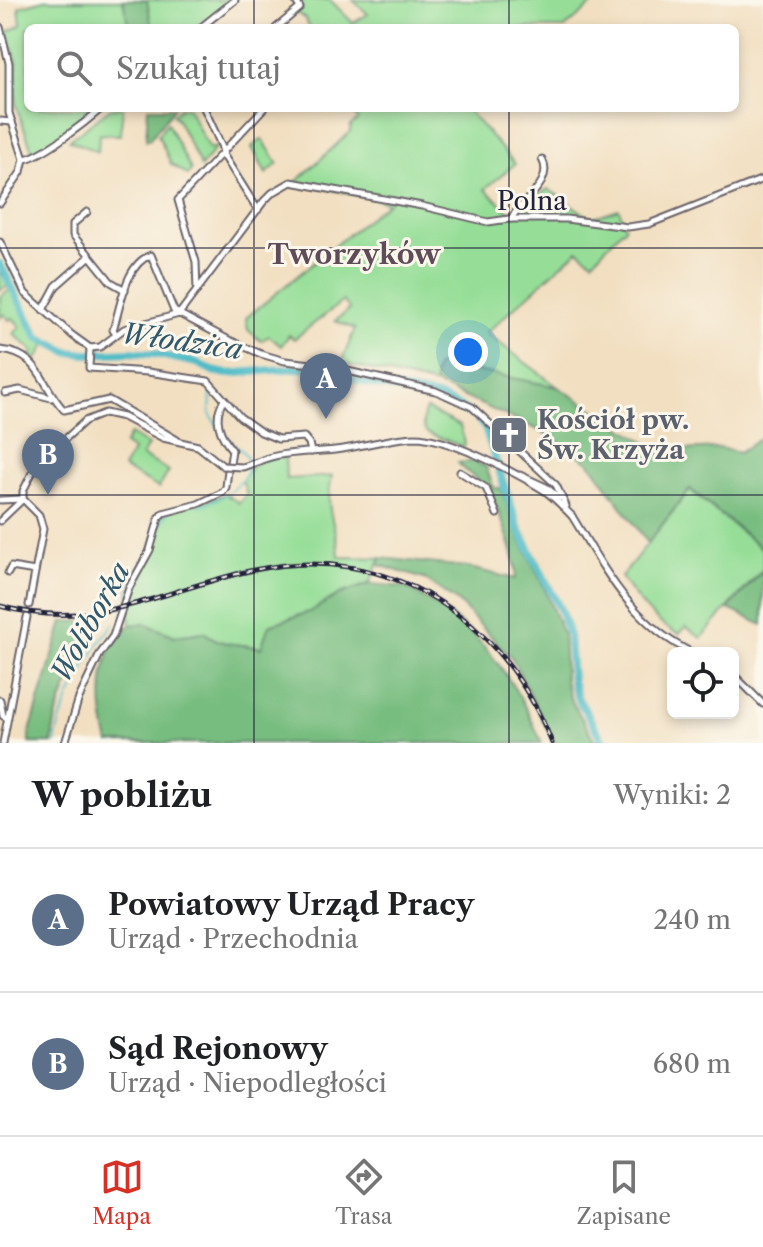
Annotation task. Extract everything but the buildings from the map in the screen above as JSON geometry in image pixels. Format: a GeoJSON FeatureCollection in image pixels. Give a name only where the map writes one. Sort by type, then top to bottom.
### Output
{"type":"FeatureCollection","features":[{"type":"Feature","properties":{"kind":"street"},"geometry":{"type":"LineString","coordinates":[[205,24],[235,0]]}},
{"type":"Feature","properties":{"kind":"street"},"geometry":{"type":"LineString","coordinates":[[281,24],[298,10],[295,0]]}},
{"type":"Feature","properties":{"kind":"street"},"geometry":{"type":"LineString","coordinates":[[0,27],[9,63],[12,122],[24,159],[21,172],[0,203]]}},
{"type":"Feature","properties":{"kind":"street"},"geometry":{"type":"LineString","coordinates":[[24,159],[30,159],[46,149],[97,112]]}},
{"type":"Feature","properties":{"kind":"street"},"geometry":{"type":"LineString","coordinates":[[90,349],[100,347],[124,329],[179,314],[258,210],[224,156],[206,112]]}},
{"type":"Feature","properties":{"kind":"street"},"geometry":{"type":"LineString","coordinates":[[197,292],[196,262],[178,200],[260,112]]}},
{"type":"Feature","properties":{"kind":"street"},"geometry":{"type":"LineString","coordinates":[[0,121],[12,122]]}},
{"type":"Feature","properties":{"kind":"street"},"geometry":{"type":"LineString","coordinates":[[511,219],[544,177],[546,167],[542,159]]}},
{"type":"Feature","properties":{"kind":"street","name":"Polna"},"geometry":{"type":"LineString","coordinates":[[258,210],[272,193],[296,182],[488,222],[566,219],[630,228],[649,224],[763,179]]}},
{"type":"Feature","properties":{"kind":"street"},"geometry":{"type":"LineString","coordinates":[[87,212],[71,229],[111,282],[125,290]]}},
{"type":"Feature","properties":{"kind":"street"},"geometry":{"type":"LineString","coordinates":[[0,242],[25,293],[90,349]]}},
{"type":"Feature","properties":{"kind":"street"},"geometry":{"type":"LineString","coordinates":[[116,334],[113,330],[136,263],[151,255],[170,303],[179,314],[261,354],[436,391],[460,400],[483,415],[542,471],[560,489],[566,506]]}},
{"type":"Feature","properties":{"kind":"street"},"geometry":{"type":"LineString","coordinates":[[43,310],[56,286],[90,257]]}},
{"type":"Feature","properties":{"kind":"street"},"geometry":{"type":"LineString","coordinates":[[90,349],[89,368],[148,372],[208,381],[245,421],[270,437],[305,438],[311,452]]}},
{"type":"Feature","properties":{"kind":"street"},"geometry":{"type":"LineString","coordinates":[[0,350],[25,356],[40,372],[64,410],[109,400],[178,440]]}},
{"type":"Feature","properties":{"kind":"street"},"geometry":{"type":"LineString","coordinates":[[5,393],[20,390],[51,398]]}},
{"type":"Feature","properties":{"kind":"street"},"geometry":{"type":"LineString","coordinates":[[65,743],[79,698],[118,623],[129,588],[150,550],[159,518],[163,513],[198,504],[223,492],[226,487],[232,450],[219,435],[219,409],[225,401]]}},
{"type":"Feature","properties":{"kind":"street"},"geometry":{"type":"LineString","coordinates":[[29,605],[43,523],[23,499],[23,491],[33,471],[70,433],[97,415],[112,413],[163,438],[202,448],[228,466],[243,467],[277,455],[415,437],[440,442],[518,476],[550,495],[572,516]]}},
{"type":"Feature","properties":{"kind":"street"},"geometry":{"type":"LineString","coordinates":[[518,476],[536,481],[542,477],[542,471]]}},
{"type":"Feature","properties":{"kind":"street"},"geometry":{"type":"LineString","coordinates":[[460,472],[486,488],[497,514]]}},
{"type":"Feature","properties":{"kind":"street"},"geometry":{"type":"LineString","coordinates":[[509,472],[536,481],[554,492],[632,608],[666,638],[682,647]]}},
{"type":"Feature","properties":{"kind":"street"},"geometry":{"type":"LineString","coordinates":[[0,500],[23,499]]}},
{"type":"Feature","properties":{"kind":"street"},"geometry":{"type":"LineString","coordinates":[[0,521],[23,499]]}},
{"type":"Feature","properties":{"kind":"street"},"geometry":{"type":"LineString","coordinates":[[8,573],[11,567],[35,571]]}},
{"type":"Feature","properties":{"kind":"street"},"geometry":{"type":"LineString","coordinates":[[3,743],[27,617]]}},
{"type":"Feature","properties":{"kind":"street"},"geometry":{"type":"LineString","coordinates":[[739,680],[763,704]]}},
{"type":"Feature","properties":{"kind":"street"},"geometry":{"type":"LineString","coordinates":[[0,700],[3,716],[7,719]]}},
{"type":"Feature","properties":{"kind":"green space"},"geometry":{"type":"Polygon","coordinates":[[[44,0],[234,0],[204,24],[24,24],[24,112],[91,112],[33,153],[16,105],[17,61],[7,32],[21,25],[19,7],[44,0]]]}},
{"type":"Feature","properties":{"kind":"green space"},"geometry":{"type":"Polygon","coordinates":[[[123,0],[147,0],[151,24],[128,24],[123,0]]]}},
{"type":"Feature","properties":{"kind":"green space"},"geometry":{"type":"Polygon","coordinates":[[[295,0],[330,0],[353,23],[368,14],[353,0],[598,0],[570,24],[308,24],[295,12],[300,8],[295,0]]]}},
{"type":"Feature","properties":{"kind":"green space"},"geometry":{"type":"Polygon","coordinates":[[[106,112],[123,112],[120,135],[99,134],[98,152],[69,140],[106,112]]]}},
{"type":"Feature","properties":{"kind":"green space"},"geometry":{"type":"Polygon","coordinates":[[[148,112],[171,112],[149,140],[146,140],[148,112]]]}},
{"type":"Feature","properties":{"kind":"green space"},"geometry":{"type":"Polygon","coordinates":[[[176,112],[190,112],[209,149],[216,147],[201,167],[177,119],[173,115],[176,112]]]}},
{"type":"Feature","properties":{"kind":"green space"},"geometry":{"type":"Polygon","coordinates":[[[353,112],[470,112],[515,164],[485,189],[511,213],[548,189],[591,218],[619,209],[625,227],[593,261],[578,250],[486,333],[558,387],[440,364],[435,374],[437,385],[341,363],[355,329],[335,321],[350,309],[343,301],[294,339],[289,335],[281,346],[269,336],[261,341],[248,330],[246,318],[388,202],[296,182],[350,132],[351,125],[358,120],[353,112]]]}},
{"type":"Feature","properties":{"kind":"green space"},"geometry":{"type":"Polygon","coordinates":[[[167,123],[191,170],[188,175],[171,164],[158,135],[167,123]]]}},
{"type":"Feature","properties":{"kind":"green space"},"geometry":{"type":"Polygon","coordinates":[[[262,139],[278,163],[266,174],[252,147],[262,139]]]}},
{"type":"Feature","properties":{"kind":"green space"},"geometry":{"type":"Polygon","coordinates":[[[0,264],[38,337],[47,343],[35,362],[31,357],[33,351],[14,334],[20,326],[4,314],[0,318],[0,296],[10,290],[7,286],[0,290],[0,264]]]}},
{"type":"Feature","properties":{"kind":"green space"},"geometry":{"type":"Polygon","coordinates":[[[440,364],[558,387],[660,451],[720,448],[739,453],[763,436],[763,549],[690,489],[648,543],[590,463],[543,432],[437,385],[434,380],[440,364]]]}},
{"type":"Feature","properties":{"kind":"green space"},"geometry":{"type":"Polygon","coordinates":[[[426,409],[460,426],[464,447],[427,433],[423,424],[426,409]]]}},
{"type":"Feature","properties":{"kind":"green space"},"geometry":{"type":"Polygon","coordinates":[[[130,434],[148,445],[142,456],[169,471],[159,488],[123,468],[133,451],[124,445],[130,434]]]}},
{"type":"Feature","properties":{"kind":"green space"},"geometry":{"type":"Polygon","coordinates":[[[285,454],[286,479],[332,476],[329,500],[339,557],[381,558],[369,584],[340,594],[309,612],[269,625],[261,648],[224,643],[204,632],[175,636],[146,624],[130,625],[129,588],[150,550],[163,513],[225,494],[239,503],[247,494],[242,481],[250,468],[285,454]]]}},
{"type":"Feature","properties":{"kind":"green space"},"geometry":{"type":"Polygon","coordinates":[[[473,461],[486,467],[494,488],[501,488],[515,528],[563,635],[565,681],[570,698],[596,743],[554,743],[512,658],[458,602],[424,579],[379,565],[381,558],[466,567],[515,579],[511,548],[496,506],[483,485],[458,463],[473,461]]]}},
{"type":"Feature","properties":{"kind":"green space"},"geometry":{"type":"Polygon","coordinates":[[[690,490],[763,550],[763,569],[701,638],[686,627],[679,634],[654,618],[621,577],[690,490]]]}},
{"type":"Feature","properties":{"kind":"green space"},"geometry":{"type":"Polygon","coordinates":[[[763,570],[763,625],[728,609],[763,570]]]}},
{"type":"Feature","properties":{"kind":"green space"},"geometry":{"type":"Polygon","coordinates":[[[369,584],[409,589],[469,631],[511,683],[542,743],[109,743],[103,708],[106,661],[112,647],[130,625],[146,624],[175,636],[204,632],[224,643],[261,648],[269,625],[309,612],[340,594],[369,584]]]}},
{"type":"Feature","properties":{"kind":"green space"},"geometry":{"type":"Polygon","coordinates":[[[63,622],[94,625],[97,634],[62,700],[52,743],[29,743],[63,622]]]}},
{"type":"Feature","properties":{"kind":"waterway","name":"Włodzica"},"geometry":{"type":"LineString","coordinates":[[0,264],[38,337],[68,352],[154,354],[197,363],[227,374],[297,368],[320,370],[437,397],[475,416],[485,428],[518,527],[561,611],[569,636],[572,681],[577,697],[604,743]]}},
{"type":"Feature","properties":{"kind":"waterway","name":"Woliborka"},"geometry":{"type":"LineString","coordinates":[[211,393],[210,414],[217,426]]}},
{"type":"Feature","properties":{"kind":"waterway","name":"Woliborka"},"geometry":{"type":"LineString","coordinates":[[224,434],[245,454],[248,461]]}},
{"type":"Feature","properties":{"kind":"waterway","name":"Woliborka"},"geometry":{"type":"LineString","coordinates":[[199,506],[229,493],[241,482],[248,468]]}},
{"type":"Feature","properties":{"kind":"waterway","name":"Woliborka"},"geometry":{"type":"LineString","coordinates":[[155,543],[162,522],[169,513]]}},
{"type":"Feature","properties":{"kind":"waterway","name":"Woliborka"},"geometry":{"type":"LineString","coordinates":[[122,615],[140,574]]}},
{"type":"Feature","properties":{"kind":"waterway","name":"Woliborka"},"geometry":{"type":"LineString","coordinates":[[55,743],[63,714],[78,680],[115,623]]}},
{"type":"Feature","properties":{"kind":"railway"},"geometry":{"type":"LineString","coordinates":[[0,606],[35,613],[99,611],[254,570],[304,564],[351,567],[395,579],[436,599],[472,626],[504,660],[531,699],[552,743]]}},
{"type":"Feature","properties":{"kind":"place","name":"Powiatowy Urząd Pracy"},"geometry":{"type":"Point","coordinates":[326,419]}},
{"type":"Feature","properties":{"kind":"place","name":"Kościół pw. Św. Krzyża"},"geometry":{"type":"Point","coordinates":[509,435]}},
{"type":"Feature","properties":{"kind":"place","name":"Sąd Rejonowy"},"geometry":{"type":"Point","coordinates":[48,495]}},
{"type":"Feature","properties":{"kind":"district","name":"Tworzyków"},"geometry":{"type":"Point","coordinates":[354,254]}}]}
